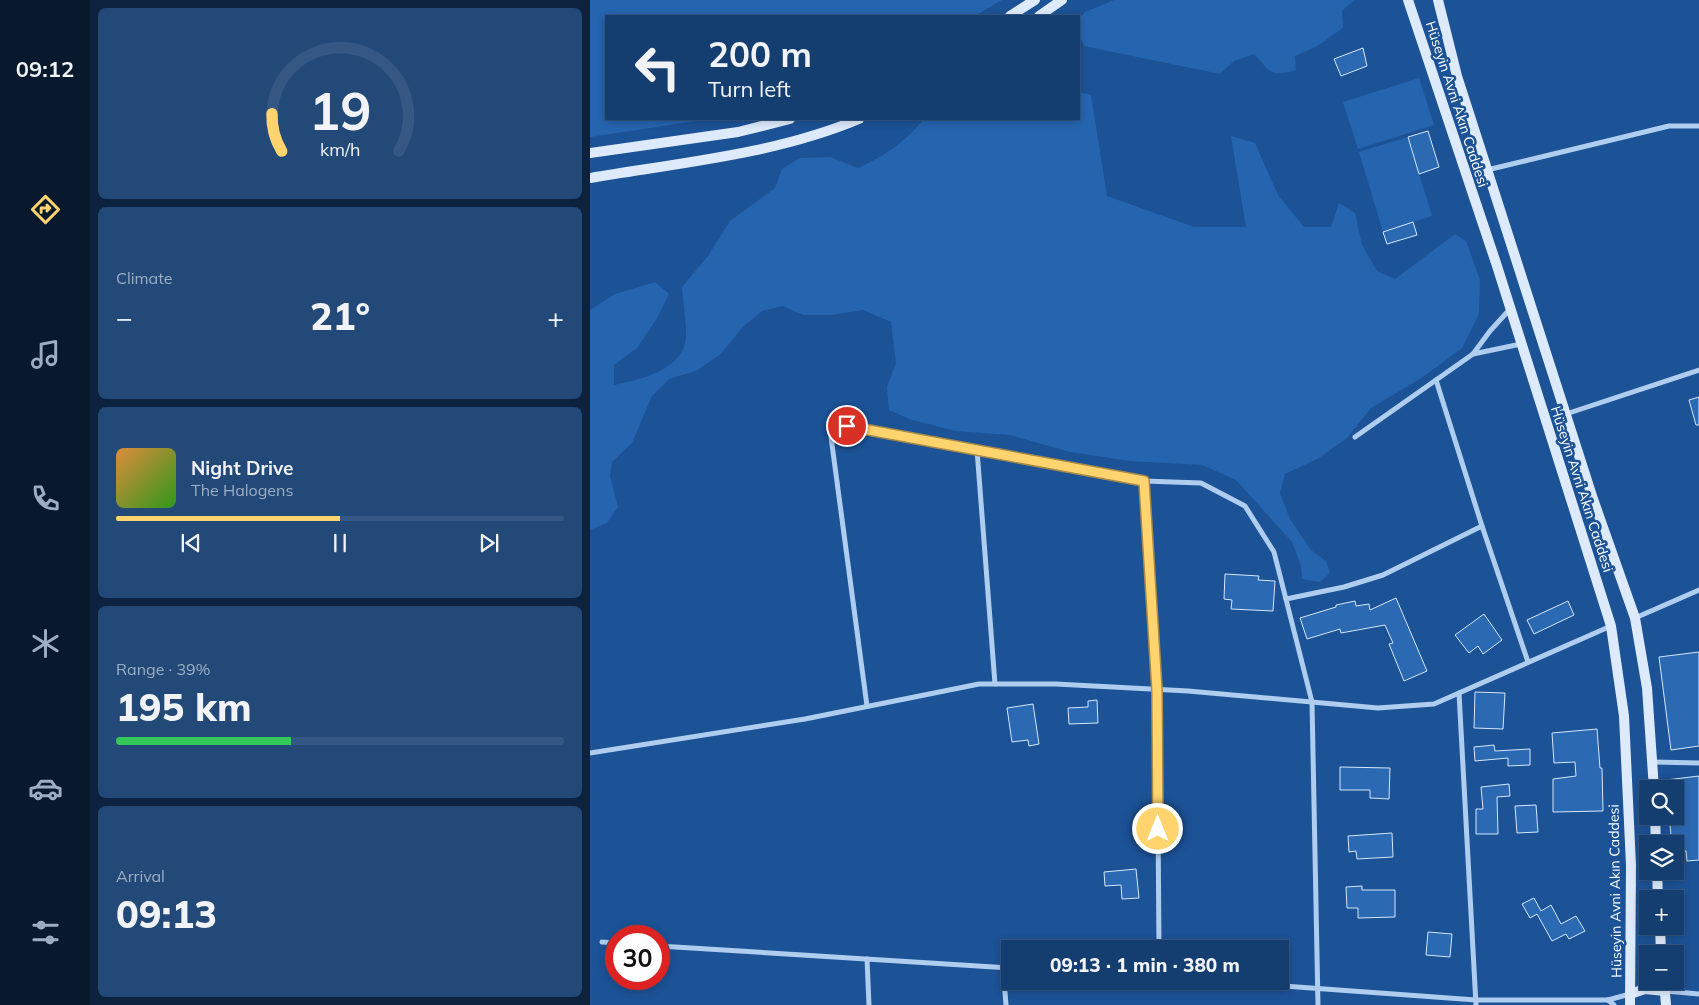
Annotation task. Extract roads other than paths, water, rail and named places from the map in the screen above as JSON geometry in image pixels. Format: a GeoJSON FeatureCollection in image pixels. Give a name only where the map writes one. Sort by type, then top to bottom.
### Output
{"type":"FeatureCollection","features":[{"type":"Feature","properties":{"kind":"main road"},"geometry":{"type":"LineString","coordinates":[[1012,15],[1035,0]]}},
{"type":"Feature","properties":{"kind":"main road"},"geometry":{"type":"LineString","coordinates":[[1040,15],[1062,0]]}},
{"type":"Feature","properties":{"kind":"main road","name":"Hüseyin Avni Akın Caddesi"},"geometry":{"type":"LineString","coordinates":[[1408,0],[1510,309],[1611,626],[1624,716],[1631,865],[1630,1005]]}},
{"type":"Feature","properties":{"kind":"main road","name":"Hüseyin Avni Akın Caddesi"},"geometry":{"type":"LineString","coordinates":[[1438,0],[1457,76],[1566,414],[1635,618],[1648,688],[1653,780]]}},
{"type":"Feature","properties":{"kind":"main road"},"geometry":{"type":"LineString","coordinates":[[590,152],[729,133],[786,120]]}},
{"type":"Feature","properties":{"kind":"main road"},"geometry":{"type":"LineString","coordinates":[[590,178],[782,144],[807,138],[856,120]]}},
{"type":"Feature","properties":{"kind":"main road"},"geometry":{"type":"LineString","coordinates":[[1630,994],[1642,990]]}},
{"type":"Feature","properties":{"kind":"main road"},"geometry":{"type":"LineString","coordinates":[[1664,990],[1666,1005]]}},
{"type":"Feature","properties":{"kind":"street"},"geometry":{"type":"LineString","coordinates":[[1487,170],[1669,126],[1699,126]]}},
{"type":"Feature","properties":{"kind":"street"},"geometry":{"type":"LineString","coordinates":[[1355,436],[1473,354],[1510,309]]}},
{"type":"Feature","properties":{"kind":"street"},"geometry":{"type":"LineString","coordinates":[[1473,354],[1521,344]]}},
{"type":"Feature","properties":{"kind":"street"},"geometry":{"type":"LineString","coordinates":[[1566,414],[1699,370]]}},
{"type":"Feature","properties":{"kind":"street"},"geometry":{"type":"LineString","coordinates":[[1436,380],[1482,526],[1528,662]]}},
{"type":"Feature","properties":{"kind":"street"},"geometry":{"type":"LineString","coordinates":[[867,706],[829,422],[1144,481],[1201,483],[1245,506],[1274,552],[1312,702],[1318,1005]]}},
{"type":"Feature","properties":{"kind":"street"},"geometry":{"type":"LineString","coordinates":[[977,450],[995,684]]}},
{"type":"Feature","properties":{"kind":"street"},"geometry":{"type":"LineString","coordinates":[[1144,481],[1157,690],[1159,940]]}},
{"type":"Feature","properties":{"kind":"street"},"geometry":{"type":"LineString","coordinates":[[1286,599],[1344,588],[1383,575],[1482,526]]}},
{"type":"Feature","properties":{"kind":"street"},"geometry":{"type":"LineString","coordinates":[[1635,618],[1699,590]]}},
{"type":"Feature","properties":{"kind":"street"},"geometry":{"type":"LineString","coordinates":[[590,753],[805,719],[980,684],[1157,690],[1378,708],[1434,704],[1611,626]]}},
{"type":"Feature","properties":{"kind":"street"},"geometry":{"type":"LineString","coordinates":[[1459,693],[1476,1002]]}},
{"type":"Feature","properties":{"kind":"street"},"geometry":{"type":"LineString","coordinates":[[1652,762],[1699,762]]}},
{"type":"Feature","properties":{"kind":"street"},"geometry":{"type":"LineString","coordinates":[[670,947],[1001,967]]}},
{"type":"Feature","properties":{"kind":"street"},"geometry":{"type":"LineString","coordinates":[[867,959],[869,1005]]}},
{"type":"Feature","properties":{"kind":"street"},"geometry":{"type":"LineString","coordinates":[[1289,986],[1476,1002],[1608,1000],[1630,994]]}},
{"type":"Feature","properties":{"kind":"street"},"geometry":{"type":"LineString","coordinates":[[1005,990],[1006,1005]]}},
{"type":"Feature","properties":{"kind":"street"},"geometry":{"type":"LineString","coordinates":[[1682,990],[1699,994]]}},
{"type":"Feature","properties":{"kind":"street"},"geometry":{"type":"LineString","coordinates":[[1608,1000],[1614,1005]]}}]}
